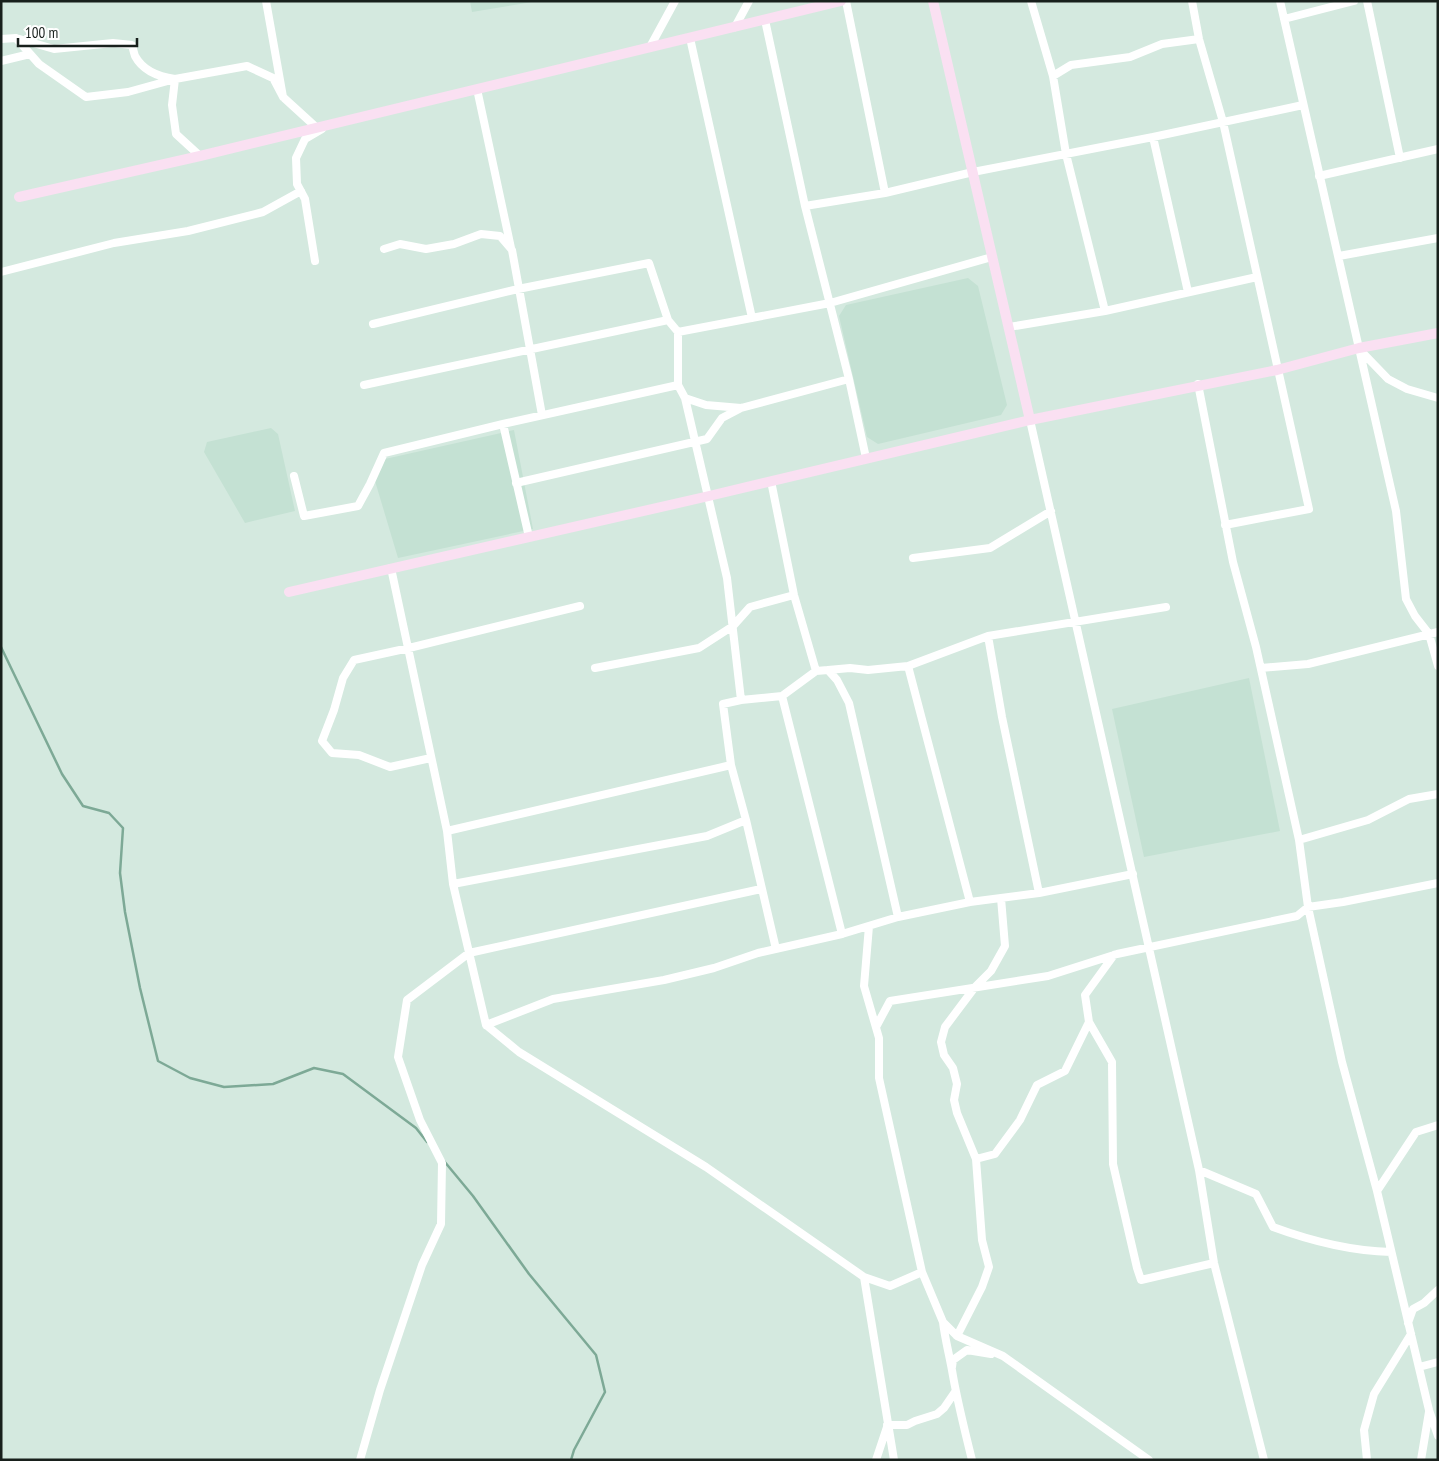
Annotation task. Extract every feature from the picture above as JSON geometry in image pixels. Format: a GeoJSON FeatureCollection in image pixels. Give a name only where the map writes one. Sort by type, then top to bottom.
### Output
{"type":"FeatureCollection","features":[{"type":"Feature","properties":{"kind":"street"},"geometry":{"type":"LineString","coordinates":[[266,1],[283,97]]}},
{"type":"Feature","properties":{"kind":"street"},"geometry":{"type":"LineString","coordinates":[[650,47],[675,1]]}},
{"type":"Feature","properties":{"kind":"street"},"geometry":{"type":"LineString","coordinates":[[735,27],[749,1]]}},
{"type":"Feature","properties":{"kind":"street"},"geometry":{"type":"LineString","coordinates":[[19,197],[200,156],[841,1]]}},
{"type":"Feature","properties":{"kind":"street"},"geometry":{"type":"LineString","coordinates":[[846,1],[884,193]]}},
{"type":"Feature","properties":{"kind":"street"},"geometry":{"type":"LineString","coordinates":[[933,1],[1150,947],[1199,1170],[1214,1263],[1264,1460]]}},
{"type":"Feature","properties":{"kind":"street"},"geometry":{"type":"LineString","coordinates":[[1030,1],[1053,76],[1066,154],[1105,311]]}},
{"type":"Feature","properties":{"kind":"street"},"geometry":{"type":"LineString","coordinates":[[1192,1],[1199,39],[1222,122],[1276,370],[1309,509],[1225,525]]}},
{"type":"Feature","properties":{"kind":"street"},"geometry":{"type":"LineString","coordinates":[[1280,1],[1396,511],[1406,599],[1415,616],[1429,634],[1438,666]]}},
{"type":"Feature","properties":{"kind":"street"},"geometry":{"type":"LineString","coordinates":[[1284,19],[1335,4],[1354,1]]}},
{"type":"Feature","properties":{"kind":"street"},"geometry":{"type":"LineString","coordinates":[[1367,1],[1400,158]]}},
{"type":"Feature","properties":{"kind":"street"},"geometry":{"type":"LineString","coordinates":[[765,20],[805,206],[849,379],[866,458]]}},
{"type":"Feature","properties":{"kind":"street"},"geometry":{"type":"LineString","coordinates":[[1,38],[16,38],[54,49],[102,44],[132,45],[135,56],[144,68],[165,78],[175,79]]}},
{"type":"Feature","properties":{"kind":"street"},"geometry":{"type":"LineString","coordinates":[[16,38],[39,64],[86,97],[128,92],[175,79],[247,66],[273,78],[283,97],[317,128]]}},
{"type":"Feature","properties":{"kind":"street"},"geometry":{"type":"LineString","coordinates":[[690,38],[752,318]]}},
{"type":"Feature","properties":{"kind":"street"},"geometry":{"type":"LineString","coordinates":[[1053,76],[1071,65],[1130,57],[1162,44],[1199,39]]}},
{"type":"Feature","properties":{"kind":"street"},"geometry":{"type":"LineString","coordinates":[[1,61],[30,54]]}},
{"type":"Feature","properties":{"kind":"street"},"geometry":{"type":"LineString","coordinates":[[175,79],[172,105],[176,134],[200,156]]}},
{"type":"Feature","properties":{"kind":"street"},"geometry":{"type":"LineString","coordinates":[[477,89],[512,250],[542,415]]}},
{"type":"Feature","properties":{"kind":"street"},"geometry":{"type":"LineString","coordinates":[[805,206],[884,193],[973,172],[1154,137],[1303,105]]}},
{"type":"Feature","properties":{"kind":"street"},"geometry":{"type":"LineString","coordinates":[[315,260],[305,199],[297,184],[296,158],[305,139],[328,125]]}},
{"type":"Feature","properties":{"kind":"street"},"geometry":{"type":"LineString","coordinates":[[1154,137],[1188,292]]}},
{"type":"Feature","properties":{"kind":"street"},"geometry":{"type":"LineString","coordinates":[[1319,176],[1438,149]]}},
{"type":"Feature","properties":{"kind":"street"},"geometry":{"type":"LineString","coordinates":[[1,272],[114,243],[188,231],[263,212],[301,191]]}},
{"type":"Feature","properties":{"kind":"street"},"geometry":{"type":"LineString","coordinates":[[384,249],[400,244],[426,250],[454,244],[481,234],[500,236],[512,250]]}},
{"type":"Feature","properties":{"kind":"street"},"geometry":{"type":"LineString","coordinates":[[1338,256],[1438,238]]}},
{"type":"Feature","properties":{"kind":"street"},"geometry":{"type":"LineString","coordinates":[[678,332],[830,303],[992,257]]}},
{"type":"Feature","properties":{"kind":"street"},"geometry":{"type":"LineString","coordinates":[[373,324],[518,289],[649,263],[668,320],[678,332],[678,385],[685,398],[727,578],[741,700]]}},
{"type":"Feature","properties":{"kind":"street"},"geometry":{"type":"LineString","coordinates":[[1009,327],[1105,311],[1257,277]]}},
{"type":"Feature","properties":{"kind":"street"},"geometry":{"type":"LineString","coordinates":[[364,385],[668,320]]}},
{"type":"Feature","properties":{"kind":"street"},"geometry":{"type":"LineString","coordinates":[[289,592],[1030,420],[1198,384],[1276,370],[1359,348],[1438,333]]}},
{"type":"Feature","properties":{"kind":"street"},"geometry":{"type":"LineString","coordinates":[[1359,348],[1388,379],[1407,389],[1438,398]]}},
{"type":"Feature","properties":{"kind":"street"},"geometry":{"type":"LineString","coordinates":[[516,483],[707,440],[722,418],[741,408],[849,379]]}},
{"type":"Feature","properties":{"kind":"street"},"geometry":{"type":"LineString","coordinates":[[1198,384],[1233,562],[1260,668],[1299,840],[1308,907],[1342,1062],[1377,1191],[1429,1410],[1438,1436]]}},
{"type":"Feature","properties":{"kind":"street"},"geometry":{"type":"LineString","coordinates":[[294,476],[304,516],[358,506],[384,453],[678,385]]}},
{"type":"Feature","properties":{"kind":"street"},"geometry":{"type":"LineString","coordinates":[[685,398],[706,406],[741,408]]}},
{"type":"Feature","properties":{"kind":"street"},"geometry":{"type":"LineString","coordinates":[[503,424],[529,537]]}},
{"type":"Feature","properties":{"kind":"street"},"geometry":{"type":"LineString","coordinates":[[771,481],[794,594],[816,671]]}},
{"type":"Feature","properties":{"kind":"street"},"geometry":{"type":"LineString","coordinates":[[912,558],[990,548],[1051,511]]}},
{"type":"Feature","properties":{"kind":"street"},"geometry":{"type":"LineString","coordinates":[[391,568],[447,830],[453,884],[486,1025],[520,1052],[706,1167],[864,1277],[890,1286],[922,1272]]}},
{"type":"Feature","properties":{"kind":"street"},"geometry":{"type":"LineString","coordinates":[[594,668],[699,648],[732,626],[750,607],[794,594]]}},
{"type":"Feature","properties":{"kind":"street"},"geometry":{"type":"LineString","coordinates":[[431,758],[390,767],[359,755],[332,753],[322,741],[334,710],[343,678],[354,660],[580,606]]}},
{"type":"Feature","properties":{"kind":"street"},"geometry":{"type":"LineString","coordinates":[[776,949],[746,820],[731,766],[723,704],[741,700],[782,696],[816,671],[850,668],[868,670],[908,666],[988,636],[1166,607]]}},
{"type":"Feature","properties":{"kind":"street"},"geometry":{"type":"LineString","coordinates":[[1260,668],[1308,664],[1438,632]]}},
{"type":"Feature","properties":{"kind":"street"},"geometry":{"type":"LineString","coordinates":[[988,636],[1002,718],[1040,893]]}},
{"type":"Feature","properties":{"kind":"street"},"geometry":{"type":"LineString","coordinates":[[908,666],[970,902]]}},
{"type":"Feature","properties":{"kind":"street"},"geometry":{"type":"LineString","coordinates":[[828,670],[837,680],[849,703],[898,917]]}},
{"type":"Feature","properties":{"kind":"street"},"geometry":{"type":"LineString","coordinates":[[782,696],[842,934]]}},
{"type":"Feature","properties":{"kind":"street"},"geometry":{"type":"LineString","coordinates":[[447,830],[731,766]]}},
{"type":"Feature","properties":{"kind":"street"},"geometry":{"type":"LineString","coordinates":[[1299,840],[1368,820],[1409,799],[1438,794]]}},
{"type":"Feature","properties":{"kind":"street"},"geometry":{"type":"LineString","coordinates":[[453,884],[707,836],[746,820]]}},
{"type":"Feature","properties":{"kind":"street"},"geometry":{"type":"LineString","coordinates":[[486,1025],[553,999],[664,980],[714,968],[758,953],[842,934],[898,917],[970,902],[1040,893],[1133,874]]}},
{"type":"Feature","properties":{"kind":"street"},"geometry":{"type":"LineString","coordinates":[[876,1027],[890,1001],[1048,976],[1150,947],[1297,916],[1308,907],[1438,883]]}},
{"type":"Feature","properties":{"kind":"street"},"geometry":{"type":"LineString","coordinates":[[360,1460],[380,1390],[422,1265],[441,1224],[442,1163],[420,1120],[398,1057],[407,1000],[469,953],[761,889]]}},
{"type":"Feature","properties":{"kind":"street"},"geometry":{"type":"LineString","coordinates":[[957,1336],[982,1287],[989,1267],[982,1240],[976,1159],[957,1113],[954,1100],[957,1084],[952,1068],[944,1056],[941,1042],[945,1026],[975,987],[991,971],[1004,946],[1001,898]]}},
{"type":"Feature","properties":{"kind":"street"},"geometry":{"type":"LineString","coordinates":[[869,926],[864,986],[879,1038],[878,1078],[922,1272],[943,1322],[955,1392],[972,1460]]}},
{"type":"Feature","properties":{"kind":"street"},"geometry":{"type":"LineString","coordinates":[[1114,956],[1085,995],[1090,1022],[1112,1062],[1114,1164],[1137,1268],[1141,1280],[1214,1263]]}},
{"type":"Feature","properties":{"kind":"street"},"geometry":{"type":"LineString","coordinates":[[976,1159],[994,1154],[1020,1120],[1037,1085],[1065,1071],[1090,1022]]}},
{"type":"Feature","properties":{"kind":"street"},"geometry":{"type":"LineString","coordinates":[[1377,1191],[1416,1132],[1438,1125]]}},
{"type":"Feature","properties":{"kind":"street"},"geometry":{"type":"LineString","coordinates":[[1199,1170],[1256,1194],[1273,1227],[1304,1239],[1363,1251],[1391,1252]]}},
{"type":"Feature","properties":{"kind":"street"},"geometry":{"type":"LineString","coordinates":[[864,1277],[894,1460]]}},
{"type":"Feature","properties":{"kind":"street"},"geometry":{"type":"LineString","coordinates":[[1408,1323],[1413,1309],[1424,1303],[1438,1290]]}},
{"type":"Feature","properties":{"kind":"street"},"geometry":{"type":"LineString","coordinates":[[943,1322],[957,1336],[1003,1356],[1148,1460]]}},
{"type":"Feature","properties":{"kind":"street"},"geometry":{"type":"LineString","coordinates":[[1367,1460],[1364,1430],[1374,1394],[1411,1334]]}},
{"type":"Feature","properties":{"kind":"street"},"geometry":{"type":"LineString","coordinates":[[952,1370],[953,1360],[966,1350],[1003,1356]]}},
{"type":"Feature","properties":{"kind":"street"},"geometry":{"type":"LineString","coordinates":[[1418,1367],[1438,1362]]}},
{"type":"Feature","properties":{"kind":"street"},"geometry":{"type":"LineString","coordinates":[[887,1425],[907,1425],[937,1414],[944,1408],[955,1392]]}},
{"type":"Feature","properties":{"kind":"street"},"geometry":{"type":"LineString","coordinates":[[1421,1460],[1429,1410]]}},
{"type":"Feature","properties":{"kind":"street"},"geometry":{"type":"LineString","coordinates":[[876,1460],[887,1425]]}},
{"type":"Feature","properties":{"kind":"shaded area"},"geometry":{"type":"Polygon","coordinates":[[[470,1],[538,1],[472,12],[470,1]]]}},
{"type":"Feature","properties":{"kind":"shaded area"},"geometry":{"type":"Polygon","coordinates":[[[968,278],[978,286],[1007,405],[1001,415],[878,444],[867,437],[839,316],[846,305],[968,278]]]}},
{"type":"Feature","properties":{"kind":"shaded area"},"geometry":{"type":"Polygon","coordinates":[[[271,428],[278,434],[295,511],[245,523],[204,452],[207,442],[271,428]]]}},
{"type":"Feature","properties":{"kind":"shaded area"},"geometry":{"type":"Polygon","coordinates":[[[514,430],[533,529],[398,558],[375,481],[385,459],[514,430]]]}},
{"type":"Feature","properties":{"kind":"shaded area"},"geometry":{"type":"Polygon","coordinates":[[[1249,678],[1280,831],[1144,857],[1112,709],[1249,678]]]}},
{"type":"Feature","properties":{"kind":"waterway"},"geometry":{"type":"LineString","coordinates":[[1,647],[62,774],[83,806],[109,813],[123,828],[120,873],[125,912],[140,988],[158,1061],[190,1078],[224,1087],[273,1084],[314,1068],[343,1074],[416,1128],[427,1142]]}},
{"type":"Feature","properties":{"kind":"waterway"},"geometry":{"type":"LineString","coordinates":[[444,1161],[473,1196],[529,1274],[596,1355],[605,1392],[574,1450],[571,1460]]}}]}
